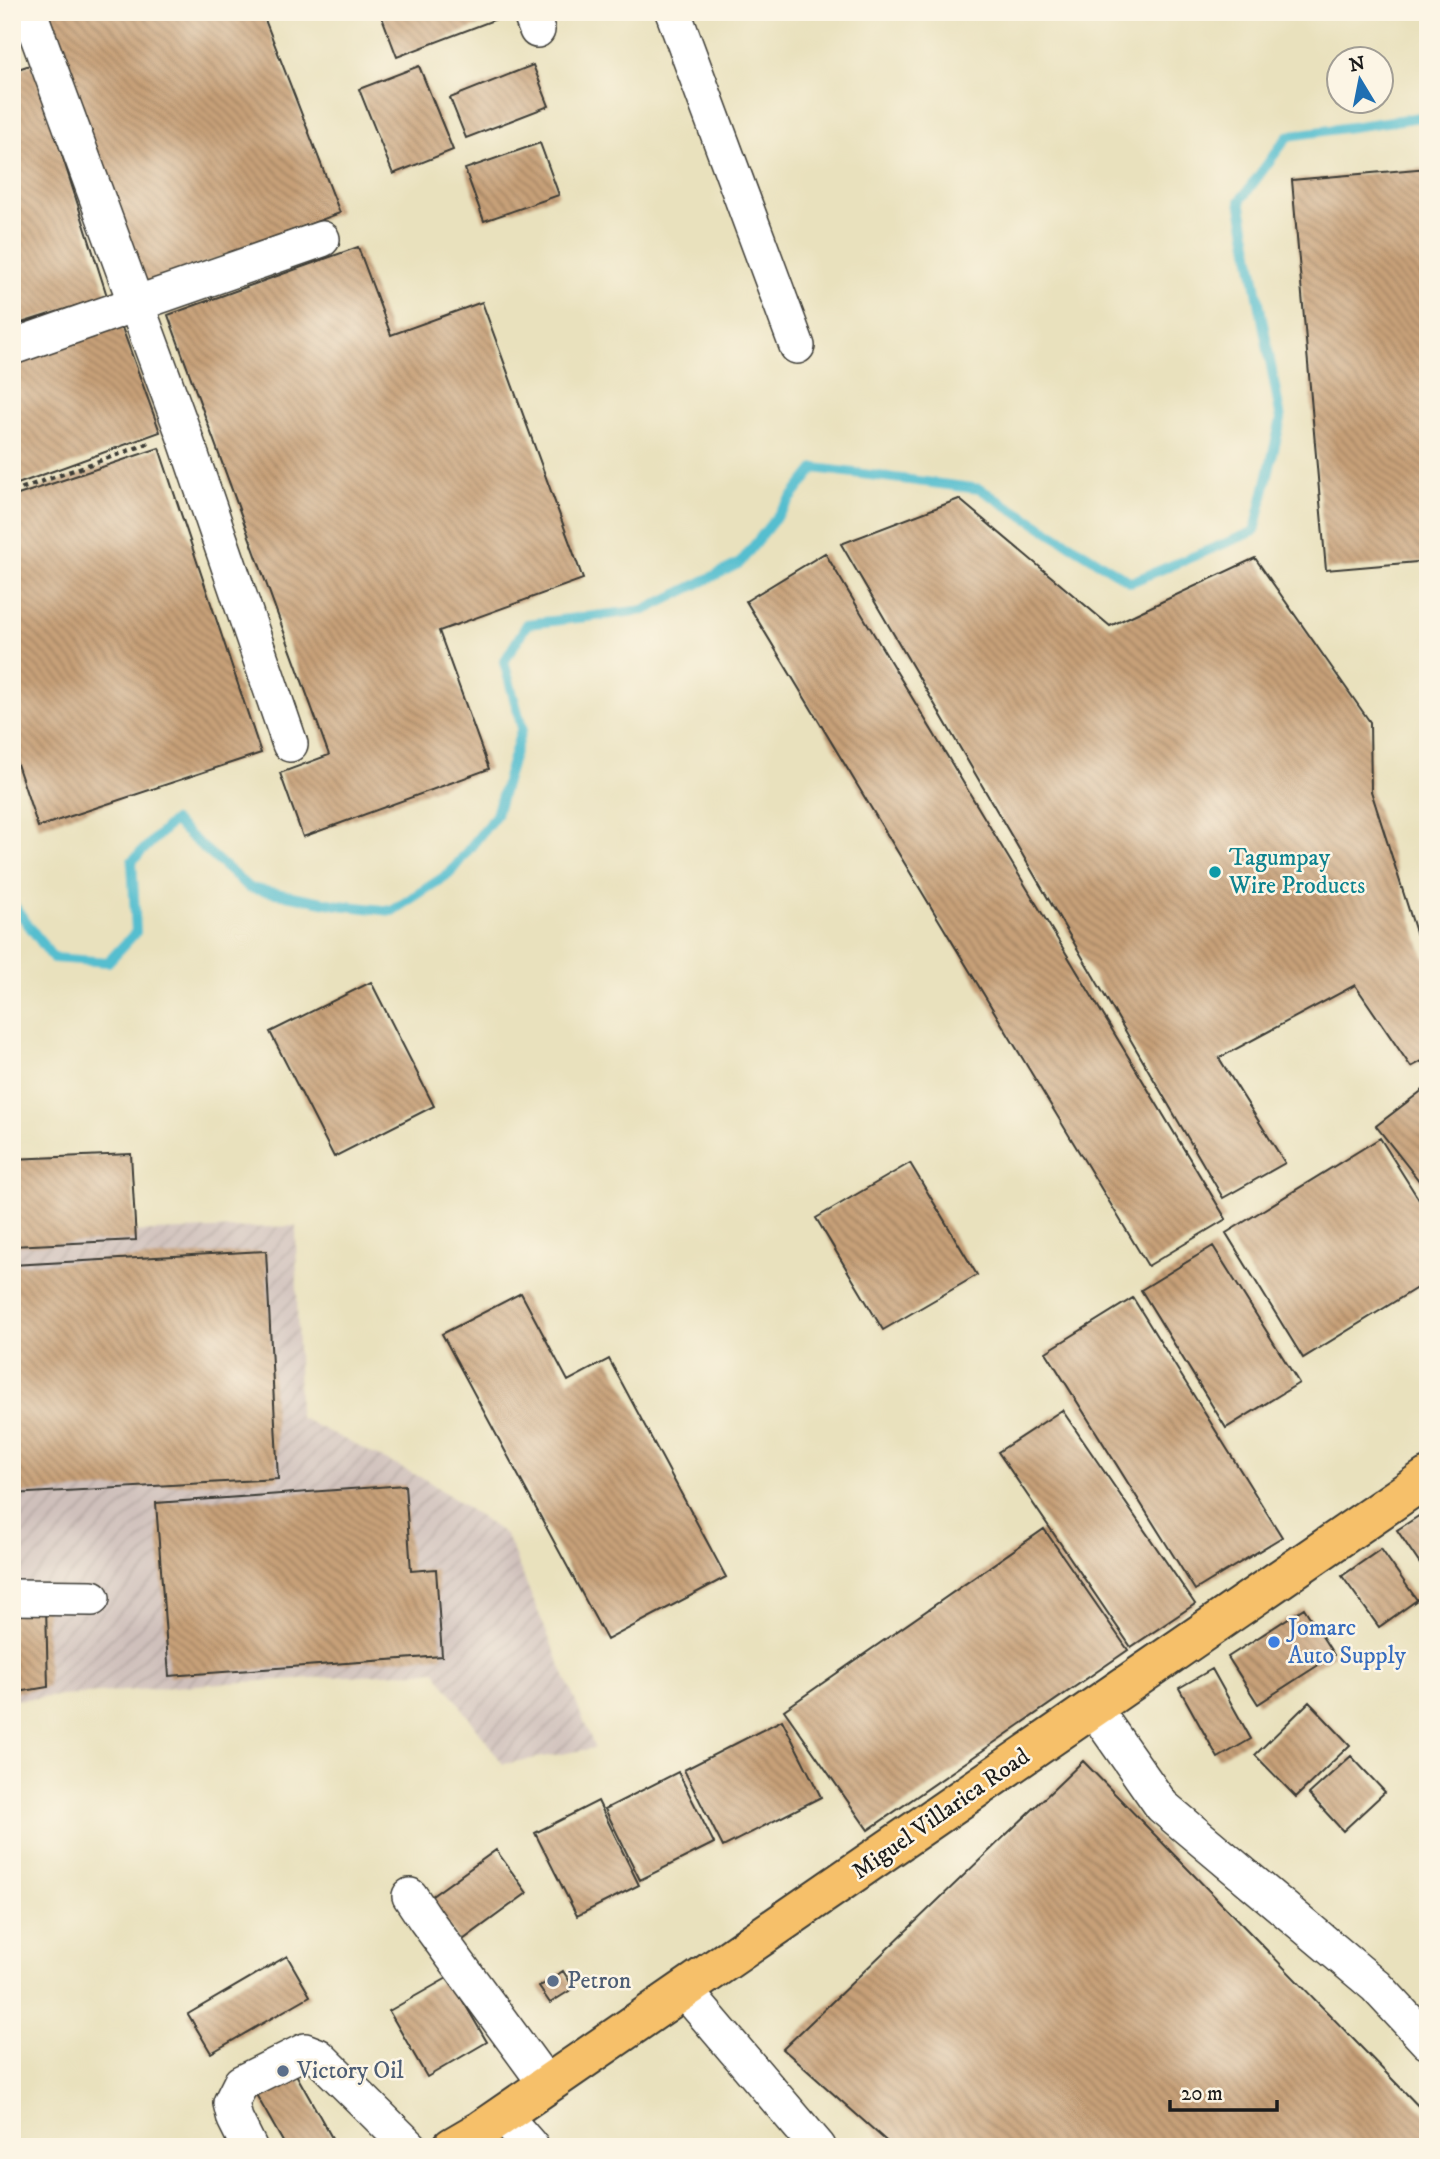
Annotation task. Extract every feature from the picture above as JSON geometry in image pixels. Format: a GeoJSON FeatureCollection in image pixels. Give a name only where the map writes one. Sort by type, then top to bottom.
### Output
{"type":"FeatureCollection","features":[{"type":"Feature","properties":{"kind":"main road","name":"Miguel Villarica Road"},"geometry":{"type":"LineString","coordinates":[[452,2147],[685,1991],[1428,1478]]}},
{"type":"Feature","properties":{"kind":"lane"},"geometry":{"type":"LineString","coordinates":[[29,12],[183,432],[290,744]]}},
{"type":"Feature","properties":{"kind":"lane"},"geometry":{"type":"LineString","coordinates":[[673,12],[797,346]]}},
{"type":"Feature","properties":{"kind":"lane"},"geometry":{"type":"LineString","coordinates":[[12,347],[321,239]]}},
{"type":"Feature","properties":{"kind":"lane"},"geometry":{"type":"LineString","coordinates":[[12,1597],[92,1598]]}},
{"type":"Feature","properties":{"kind":"lane"},"geometry":{"type":"LineString","coordinates":[[1094,1709],[1162,1806],[1376,1986],[1428,2042]]}},
{"type":"Feature","properties":{"kind":"lane"},"geometry":{"type":"LineString","coordinates":[[410,1896],[547,2085]]}},
{"type":"Feature","properties":{"kind":"lane"},"geometry":{"type":"LineString","coordinates":[[685,1991],[818,2147]]}},
{"type":"Feature","properties":{"kind":"lane"},"geometry":{"type":"LineString","coordinates":[[249,2147],[235,2119],[231,2103],[241,2083],[305,2051],[318,2056],[410,2147]]}},
{"type":"Feature","properties":{"kind":"lane"},"geometry":{"type":"LineString","coordinates":[[503,2115],[531,2147]]}},
{"type":"Feature","properties":{"kind":"path"},"geometry":{"type":"LineString","coordinates":[[12,492],[183,432]]}},
{"type":"Feature","properties":{"kind":"shaded area"},"geometry":{"type":"Polygon","coordinates":[[[296,1226],[299,1417],[428,1481],[506,1535],[595,1748],[503,1764],[435,1671],[210,1684],[12,1700],[12,1236],[296,1226]]]}},
{"type":"Feature","properties":{"kind":"building"},"geometry":{"type":"Polygon","coordinates":[[[36,12],[262,12],[340,213],[132,290],[36,12]]]}},
{"type":"Feature","properties":{"kind":"building"},"geometry":{"type":"Polygon","coordinates":[[[380,12],[506,12],[507,15],[397,57],[380,12]]]}},
{"type":"Feature","properties":{"kind":"building"},"geometry":{"type":"Polygon","coordinates":[[[33,64],[107,296],[12,326],[12,71],[33,64]]]}},
{"type":"Feature","properties":{"kind":"building"},"geometry":{"type":"Polygon","coordinates":[[[533,65],[549,106],[466,138],[450,98],[533,65]]]}},
{"type":"Feature","properties":{"kind":"building"},"geometry":{"type":"Polygon","coordinates":[[[419,66],[453,150],[393,174],[359,89],[419,66]]]}},
{"type":"Feature","properties":{"kind":"building"},"geometry":{"type":"Polygon","coordinates":[[[540,143],[559,195],[484,221],[465,169],[540,143]]]}},
{"type":"Feature","properties":{"kind":"building"},"geometry":{"type":"Polygon","coordinates":[[[1428,168],[1428,561],[1326,570],[1292,180],[1428,168]]]}},
{"type":"Feature","properties":{"kind":"building"},"geometry":{"type":"Polygon","coordinates":[[[358,247],[391,335],[482,302],[583,579],[439,631],[489,769],[303,837],[280,773],[329,755],[168,315],[358,247]]]}},
{"type":"Feature","properties":{"kind":"building"},"geometry":{"type":"Polygon","coordinates":[[[120,322],[160,432],[12,486],[12,361],[120,322]]]}},
{"type":"Feature","properties":{"kind":"building"},"geometry":{"type":"Polygon","coordinates":[[[159,448],[261,753],[38,827],[12,749],[12,497],[159,448]]]}},
{"type":"Feature","properties":{"kind":"building","name":"Tagumpay Wire Products"},"geometry":{"type":"Polygon","coordinates":[[[959,499],[1110,626],[1255,558],[1370,722],[1371,791],[1423,954],[1428,961],[1428,1058],[1411,1067],[1355,985],[1219,1058],[1285,1163],[1223,1198],[841,544],[959,499]]]}},
{"type":"Feature","properties":{"kind":"building"},"geometry":{"type":"Polygon","coordinates":[[[825,553],[1226,1219],[1148,1266],[746,601],[825,553]]]}},
{"type":"Feature","properties":{"kind":"building"},"geometry":{"type":"Polygon","coordinates":[[[371,982],[434,1106],[334,1157],[270,1032],[371,982]]]}},
{"type":"Feature","properties":{"kind":"building"},"geometry":{"type":"Polygon","coordinates":[[[1428,1086],[1428,1192],[1376,1126],[1428,1086]]]}},
{"type":"Feature","properties":{"kind":"building"},"geometry":{"type":"Polygon","coordinates":[[[1380,1138],[1428,1214],[1428,1281],[1303,1358],[1226,1233],[1380,1138]]]}},
{"type":"Feature","properties":{"kind":"building"},"geometry":{"type":"Polygon","coordinates":[[[131,1154],[136,1240],[12,1246],[12,1159],[131,1154]]]}},
{"type":"Feature","properties":{"kind":"building"},"geometry":{"type":"Polygon","coordinates":[[[910,1163],[977,1275],[883,1330],[816,1218],[910,1163]]]}},
{"type":"Feature","properties":{"kind":"building"},"geometry":{"type":"Polygon","coordinates":[[[1213,1246],[1299,1383],[1226,1428],[1141,1290],[1213,1246]]]}},
{"type":"Feature","properties":{"kind":"building"},"geometry":{"type":"Polygon","coordinates":[[[266,1251],[278,1479],[12,1494],[12,1265],[266,1251]]]}},
{"type":"Feature","properties":{"kind":"building"},"geometry":{"type":"Polygon","coordinates":[[[521,1293],[568,1381],[609,1359],[726,1577],[607,1640],[442,1334],[521,1293]]]}},
{"type":"Feature","properties":{"kind":"building"},"geometry":{"type":"Polygon","coordinates":[[[1133,1298],[1282,1537],[1195,1590],[1046,1352],[1133,1298]]]}},
{"type":"Feature","properties":{"kind":"building"},"geometry":{"type":"Polygon","coordinates":[[[1062,1410],[1195,1604],[1131,1647],[998,1452],[1062,1410]]]}},
{"type":"Feature","properties":{"kind":"building"},"geometry":{"type":"Polygon","coordinates":[[[405,1485],[411,1571],[436,1569],[442,1656],[169,1676],[156,1503],[405,1485]]]}},
{"type":"Feature","properties":{"kind":"building"},"geometry":{"type":"Polygon","coordinates":[[[1428,1510],[1428,1576],[1397,1530],[1428,1510]]]}},
{"type":"Feature","properties":{"kind":"building"},"geometry":{"type":"Polygon","coordinates":[[[1044,1529],[1128,1650],[868,1830],[784,1710],[1044,1529]]]}},
{"type":"Feature","properties":{"kind":"building"},"geometry":{"type":"Polygon","coordinates":[[[1381,1549],[1417,1600],[1379,1627],[1342,1576],[1381,1549]]]}},
{"type":"Feature","properties":{"kind":"building"},"geometry":{"type":"Polygon","coordinates":[[[12,1606],[46,1606],[48,1687],[12,1693],[12,1606]]]}},
{"type":"Feature","properties":{"kind":"building"},"geometry":{"type":"Polygon","coordinates":[[[1304,1608],[1334,1655],[1258,1704],[1228,1657],[1304,1608]]]}},
{"type":"Feature","properties":{"kind":"building"},"geometry":{"type":"Polygon","coordinates":[[[1212,1669],[1251,1739],[1218,1758],[1179,1688],[1212,1669]]]}},
{"type":"Feature","properties":{"kind":"building"},"geometry":{"type":"Polygon","coordinates":[[[1309,1702],[1350,1745],[1296,1797],[1255,1755],[1309,1702]]]}},
{"type":"Feature","properties":{"kind":"building"},"geometry":{"type":"Polygon","coordinates":[[[782,1720],[821,1797],[723,1847],[684,1770],[782,1720]]]}},
{"type":"Feature","properties":{"kind":"building"},"geometry":{"type":"Polygon","coordinates":[[[1351,1756],[1385,1792],[1343,1831],[1309,1794],[1351,1756]]]}},
{"type":"Feature","properties":{"kind":"building"},"geometry":{"type":"Polygon","coordinates":[[[1083,1761],[1428,2116],[1428,2147],[893,2147],[783,2049],[1083,1761]]]}},
{"type":"Feature","properties":{"kind":"building"},"geometry":{"type":"Polygon","coordinates":[[[678,1772],[714,1843],[640,1880],[605,1809],[678,1772]]]}},
{"type":"Feature","properties":{"kind":"building"},"geometry":{"type":"Polygon","coordinates":[[[598,1801],[639,1885],[577,1916],[535,1833],[598,1801]]]}},
{"type":"Feature","properties":{"kind":"building"},"geometry":{"type":"Polygon","coordinates":[[[496,1850],[527,1893],[460,1942],[428,1899],[496,1850]]]}},
{"type":"Feature","properties":{"kind":"building"},"geometry":{"type":"Polygon","coordinates":[[[287,1956],[310,1996],[211,2053],[188,2014],[287,1956]]]}},
{"type":"Feature","properties":{"kind":"building"},"geometry":{"type":"Polygon","coordinates":[[[563,1971],[574,1988],[550,2003],[539,1987],[563,1971]]]}},
{"type":"Feature","properties":{"kind":"building"},"geometry":{"type":"Polygon","coordinates":[[[449,1977],[487,2042],[427,2077],[389,2011],[449,1977]]]}},
{"type":"Feature","properties":{"kind":"building"},"geometry":{"type":"Polygon","coordinates":[[[293,2069],[336,2145],[333,2147],[286,2147],[254,2091],[293,2069]]]}},
{"type":"Feature","properties":{"kind":"waterway"},"geometry":{"type":"LineString","coordinates":[[12,903],[53,958],[108,962],[136,932],[132,861],[173,821],[249,888],[339,905],[392,911],[450,873],[496,815],[522,728],[504,662],[527,624],[645,610],[740,563],[815,468],[980,489],[1131,582],[1255,531],[1281,419],[1240,201],[1288,136],[1428,116]]}},
{"type":"Feature","properties":{"kind":"place","name":"Tagumpay Wire Products"},"geometry":{"type":"Point","coordinates":[1215,872]}},
{"type":"Feature","properties":{"kind":"place","name":"Jomarc Auto Supply"},"geometry":{"type":"Point","coordinates":[1274,1642]}},
{"type":"Feature","properties":{"kind":"place","name":"Petron"},"geometry":{"type":"Point","coordinates":[553,1981]}},
{"type":"Feature","properties":{"kind":"place","name":"Victory Oil"},"geometry":{"type":"Point","coordinates":[283,2071]}}]}
